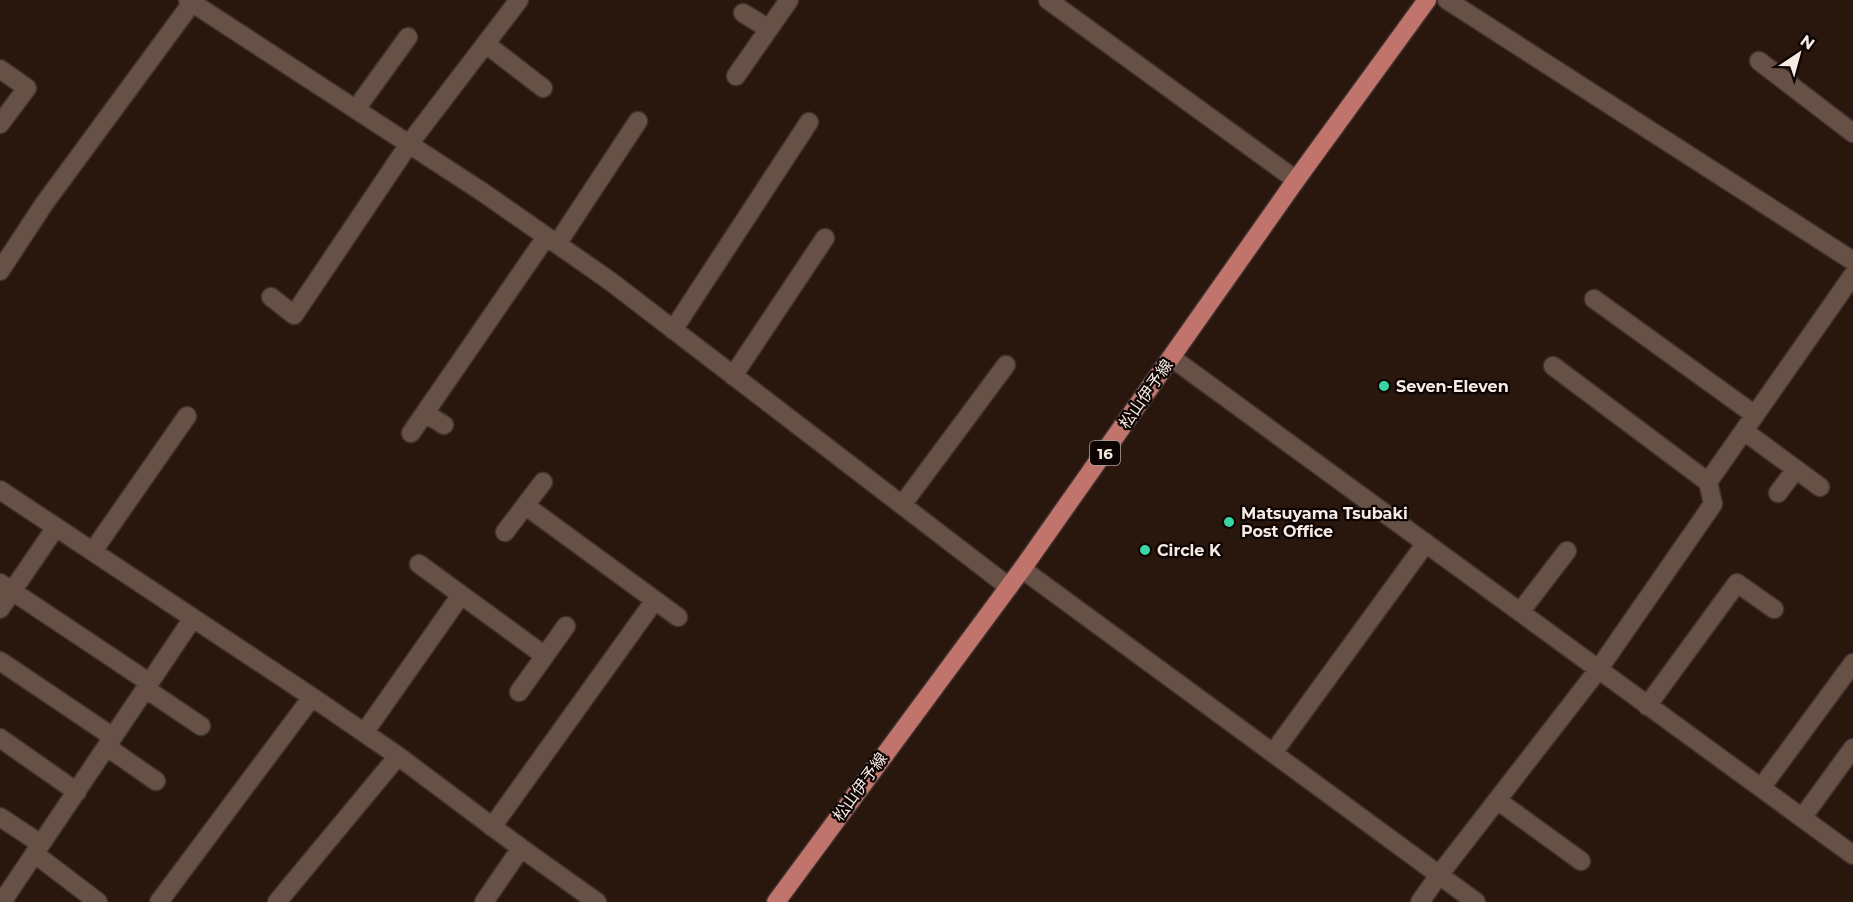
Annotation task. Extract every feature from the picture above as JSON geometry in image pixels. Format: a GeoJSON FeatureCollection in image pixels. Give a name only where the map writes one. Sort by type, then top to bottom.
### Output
{"type":"FeatureCollection","features":[{"type":"Feature","properties":{"kind":"main road","name":"松山伊予線"},"geometry":{"type":"LineString","coordinates":[[776,902],[1022,569],[1296,180],[1427,0]]}},
{"type":"Feature","properties":{"kind":"street"},"geometry":{"type":"LineString","coordinates":[[271,297],[294,315],[409,144],[519,0]]}},
{"type":"Feature","properties":{"kind":"street"},"geometry":{"type":"LineString","coordinates":[[736,76],[789,0]]}},
{"type":"Feature","properties":{"kind":"street"},"geometry":{"type":"LineString","coordinates":[[1048,0],[1296,180]]}},
{"type":"Feature","properties":{"kind":"street"},"geometry":{"type":"LineString","coordinates":[[1448,0],[1853,261]]}},
{"type":"Feature","properties":{"kind":"street"},"geometry":{"type":"LineString","coordinates":[[0,271],[44,204],[192,1],[552,240],[1009,587]]}},
{"type":"Feature","properties":{"kind":"street"},"geometry":{"type":"LineString","coordinates":[[743,13],[769,29]]}},
{"type":"Feature","properties":{"kind":"street"},"geometry":{"type":"LineString","coordinates":[[356,109],[408,37]]}},
{"type":"Feature","properties":{"kind":"street"},"geometry":{"type":"LineString","coordinates":[[486,44],[543,87]]}},
{"type":"Feature","properties":{"kind":"street"},"geometry":{"type":"LineString","coordinates":[[1759,61],[1853,133]]}},
{"type":"Feature","properties":{"kind":"street"},"geometry":{"type":"LineString","coordinates":[[0,69],[27,88],[0,124]]}},
{"type":"Feature","properties":{"kind":"street"},"geometry":{"type":"LineString","coordinates":[[411,433],[638,121]]}},
{"type":"Feature","properties":{"kind":"street"},"geometry":{"type":"LineString","coordinates":[[673,330],[809,122]]}},
{"type":"Feature","properties":{"kind":"street"},"geometry":{"type":"LineString","coordinates":[[733,376],[825,238]]}},
{"type":"Feature","properties":{"kind":"street"},"geometry":{"type":"LineString","coordinates":[[1708,482],[1853,275]]}},
{"type":"Feature","properties":{"kind":"street"},"geometry":{"type":"LineString","coordinates":[[1594,299],[1755,415]]}},
{"type":"Feature","properties":{"kind":"street"},"geometry":{"type":"LineString","coordinates":[[1172,358],[1853,855]]}},
{"type":"Feature","properties":{"kind":"street"},"geometry":{"type":"LineString","coordinates":[[902,505],[1006,365]]}},
{"type":"Feature","properties":{"kind":"street"},"geometry":{"type":"LineString","coordinates":[[1420,902],[1439,874],[1598,670],[1713,504],[1708,482],[1553,366]]}},
{"type":"Feature","properties":{"kind":"street"},"geometry":{"type":"LineString","coordinates":[[425,412],[444,425]]}},
{"type":"Feature","properties":{"kind":"street"},"geometry":{"type":"LineString","coordinates":[[93,551],[187,416]]}},
{"type":"Feature","properties":{"kind":"street"},"geometry":{"type":"LineString","coordinates":[[1744,431],[1820,487]]}},
{"type":"Feature","properties":{"kind":"street"},"geometry":{"type":"LineString","coordinates":[[1778,493],[1796,469]]}},
{"type":"Feature","properties":{"kind":"street"},"geometry":{"type":"LineString","coordinates":[[506,532],[543,482]]}},
{"type":"Feature","properties":{"kind":"street"},"geometry":{"type":"LineString","coordinates":[[0,490],[398,756],[597,902]]}},
{"type":"Feature","properties":{"kind":"street"},"geometry":{"type":"LineString","coordinates":[[525,506],[678,617]]}},
{"type":"Feature","properties":{"kind":"street"},"geometry":{"type":"LineString","coordinates":[[0,609],[6,587],[56,527]]}},
{"type":"Feature","properties":{"kind":"street"},"geometry":{"type":"LineString","coordinates":[[1273,753],[1426,543]]}},
{"type":"Feature","properties":{"kind":"street"},"geometry":{"type":"LineString","coordinates":[[1520,612],[1567,551]]}},
{"type":"Feature","properties":{"kind":"street"},"geometry":{"type":"LineString","coordinates":[[419,564],[545,656]]}},
{"type":"Feature","properties":{"kind":"street"},"geometry":{"type":"LineString","coordinates":[[1022,569],[1476,902]]}},
{"type":"Feature","properties":{"kind":"street"},"geometry":{"type":"LineString","coordinates":[[1647,706],[1737,583],[1774,609]]}},
{"type":"Feature","properties":{"kind":"street"},"geometry":{"type":"LineString","coordinates":[[6,587],[148,686],[201,726]]}},
{"type":"Feature","properties":{"kind":"street"},"geometry":{"type":"LineString","coordinates":[[364,733],[461,595]]}},
{"type":"Feature","properties":{"kind":"street"},"geometry":{"type":"LineString","coordinates":[[492,827],[655,600]]}},
{"type":"Feature","properties":{"kind":"street"},"geometry":{"type":"LineString","coordinates":[[2,901],[193,618]]}},
{"type":"Feature","properties":{"kind":"street"},"geometry":{"type":"LineString","coordinates":[[519,692],[566,626]]}},
{"type":"Feature","properties":{"kind":"street"},"geometry":{"type":"LineString","coordinates":[[0,661],[110,742],[156,781]]}},
{"type":"Feature","properties":{"kind":"street"},"geometry":{"type":"LineString","coordinates":[[1761,788],[1853,663]]}},
{"type":"Feature","properties":{"kind":"street"},"geometry":{"type":"LineString","coordinates":[[159,902],[312,697]]}},
{"type":"Feature","properties":{"kind":"street"},"geometry":{"type":"LineString","coordinates":[[0,738],[77,792]]}},
{"type":"Feature","properties":{"kind":"street"},"geometry":{"type":"LineString","coordinates":[[1802,818],[1853,748]]}},
{"type":"Feature","properties":{"kind":"street"},"geometry":{"type":"LineString","coordinates":[[277,902],[398,756]]}},
{"type":"Feature","properties":{"kind":"street"},"geometry":{"type":"LineString","coordinates":[[1497,800],[1581,861]]}},
{"type":"Feature","properties":{"kind":"street"},"geometry":{"type":"LineString","coordinates":[[0,817],[98,902]]}},
{"type":"Feature","properties":{"kind":"street"},"geometry":{"type":"LineString","coordinates":[[484,902],[521,848]]}},
{"type":"Feature","properties":{"kind":"place","name":"Seven-Eleven"},"geometry":{"type":"Point","coordinates":[1384,386]}},
{"type":"Feature","properties":{"kind":"place","name":"Matsuyama Tsubaki Post Office"},"geometry":{"type":"Point","coordinates":[1229,522]}},
{"type":"Feature","properties":{"kind":"place","name":"Circle K"},"geometry":{"type":"Point","coordinates":[1145,550]}}]}
